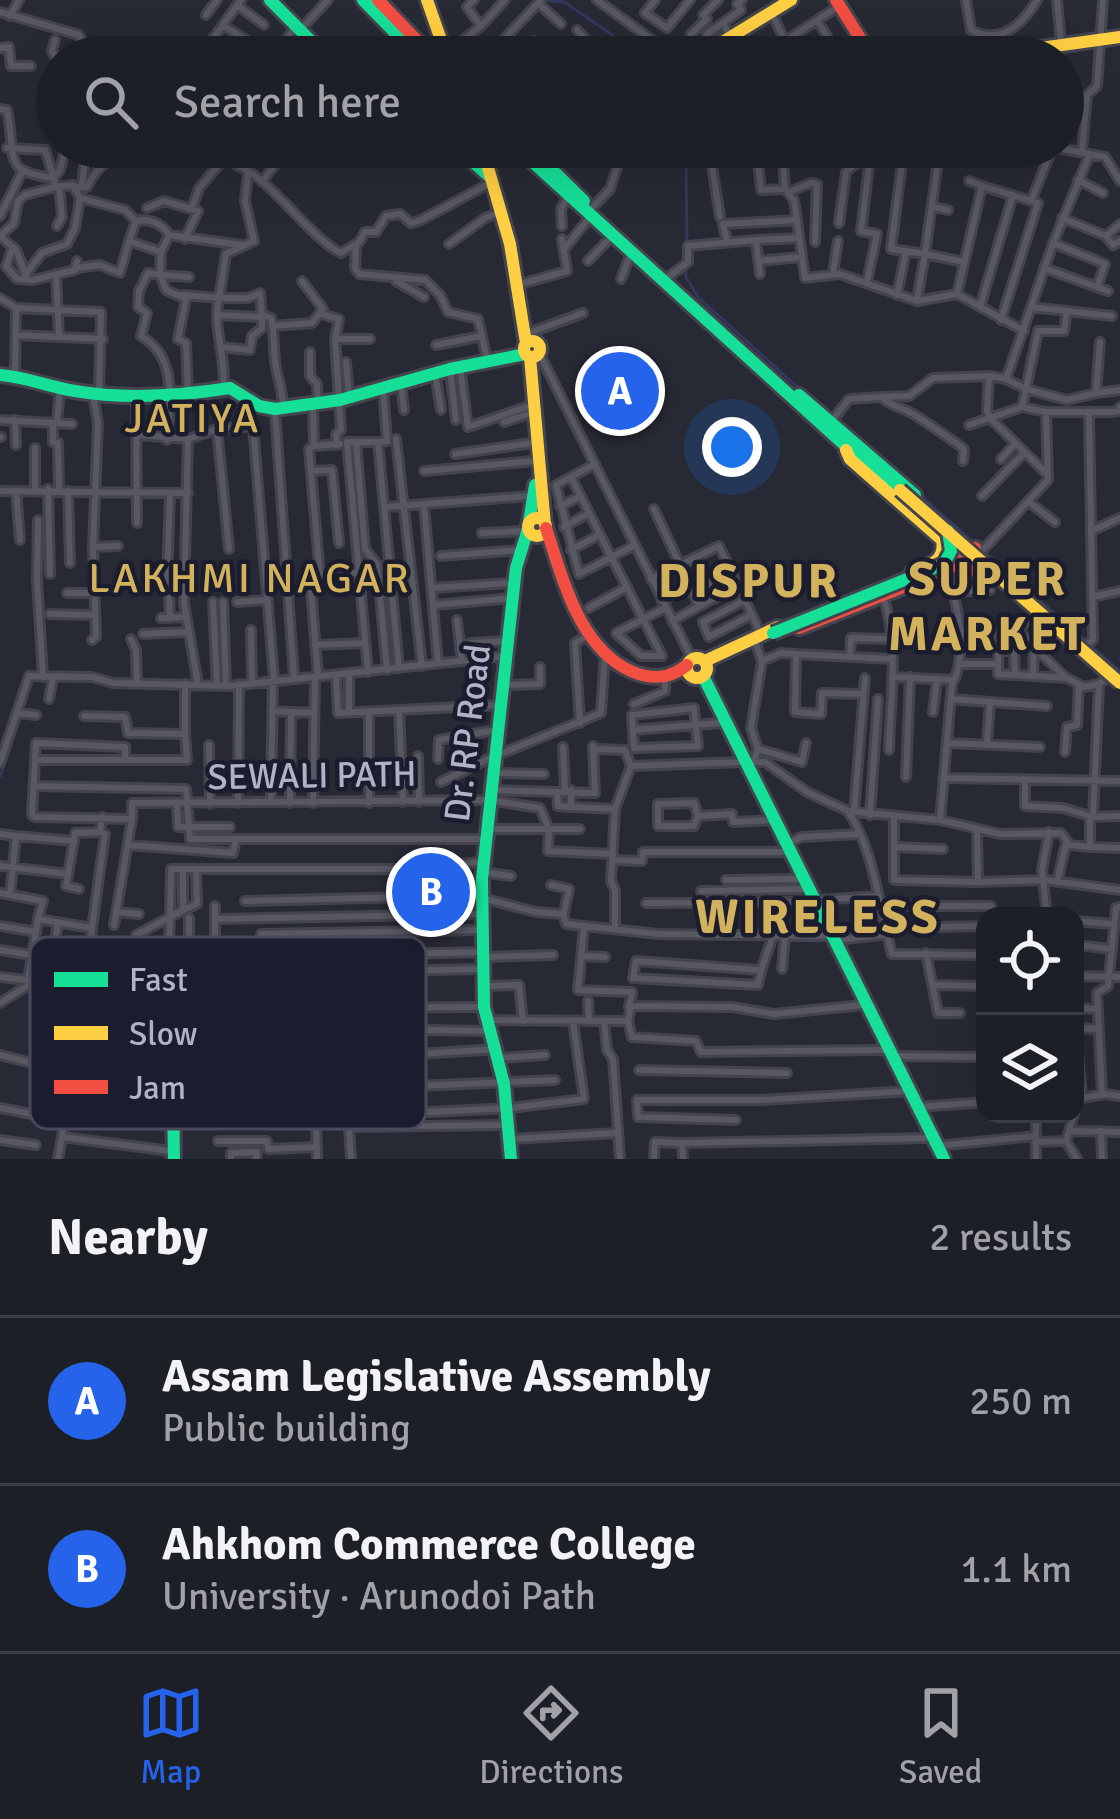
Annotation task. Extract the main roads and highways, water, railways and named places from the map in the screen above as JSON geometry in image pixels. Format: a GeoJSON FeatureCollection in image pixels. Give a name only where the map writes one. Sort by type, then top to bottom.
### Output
{"type":"FeatureCollection","features":[{"type":"Feature","properties":{"kind":"main road"},"geometry":{"type":"LineString","coordinates":[[270,0],[306,36]]}},
{"type":"Feature","properties":{"kind":"main road"},"geometry":{"type":"LineString","coordinates":[[370,0],[405,36]]}},
{"type":"Feature","properties":{"kind":"main road"},"geometry":{"type":"LineString","coordinates":[[431,0],[444,36]]}},
{"type":"Feature","properties":{"kind":"main road"},"geometry":{"type":"LineString","coordinates":[[719,36],[791,0]]}},
{"type":"Feature","properties":{"kind":"main road"},"geometry":{"type":"LineString","coordinates":[[838,3],[859,36]]}},
{"type":"Feature","properties":{"kind":"main road"},"geometry":{"type":"LineString","coordinates":[[1084,40],[1120,37]]}},
{"type":"Feature","properties":{"kind":"main road"},"geometry":{"type":"LineString","coordinates":[[482,168],[494,178]]}},
{"type":"Feature","properties":{"kind":"main road"},"geometry":{"type":"LineString","coordinates":[[491,168],[530,348]]}},
{"type":"Feature","properties":{"kind":"main road"},"geometry":{"type":"LineString","coordinates":[[493,168],[502,190],[530,348],[536,529],[565,595],[605,653],[624,668],[650,677],[698,668]]}},
{"type":"Feature","properties":{"kind":"main road"},"geometry":{"type":"LineString","coordinates":[[540,168],[566,200],[667,278],[814,413],[977,551],[994,578],[1113,682]]}},
{"type":"Feature","properties":{"kind":"main road"},"geometry":{"type":"LineString","coordinates":[[530,408],[536,529],[605,653],[636,677],[665,679],[698,668],[939,560],[944,550],[942,540],[911,509],[718,325],[611,236],[543,168]]}},
{"type":"Feature","properties":{"kind":"main road"},"geometry":{"type":"LineString","coordinates":[[546,168],[589,206],[586,211]]}},
{"type":"Feature","properties":{"kind":"main road"},"geometry":{"type":"LineString","coordinates":[[8,375],[96,394],[171,396],[223,388],[259,406],[279,408],[343,399],[530,348]]}},
{"type":"Feature","properties":{"kind":"main road"},"geometry":{"type":"LineString","coordinates":[[791,392],[832,420],[1113,682]]}},
{"type":"Feature","properties":{"kind":"main road"},"geometry":{"type":"LineString","coordinates":[[764,638],[944,564],[951,551],[945,528],[911,509]]}},
{"type":"Feature","properties":{"kind":"main road"},"geometry":{"type":"LineString","coordinates":[[491,796],[519,571],[527,539],[536,529]]}},
{"type":"Feature","properties":{"kind":"main road","name":"Dr. RP Road"},"geometry":{"type":"LineString","coordinates":[[513,1159],[506,1084],[489,1017],[482,930],[491,796],[515,583],[521,550],[536,529]]}},
{"type":"Feature","properties":{"kind":"main road"},"geometry":{"type":"LineString","coordinates":[[764,638],[884,596],[951,568],[977,551]]}},
{"type":"Feature","properties":{"kind":"main road"},"geometry":{"type":"LineString","coordinates":[[951,568],[994,578],[1087,643],[1113,682]]}},
{"type":"Feature","properties":{"kind":"main road"},"geometry":{"type":"LineString","coordinates":[[698,668],[722,723],[747,761]]}},
{"type":"Feature","properties":{"kind":"main road"},"geometry":{"type":"LineString","coordinates":[[698,668],[810,894]]}},
{"type":"Feature","properties":{"kind":"main road"},"geometry":{"type":"LineString","coordinates":[[773,820],[889,1054]]}},
{"type":"Feature","properties":{"kind":"main road"},"geometry":{"type":"LineString","coordinates":[[483,904],[489,1017]]}},
{"type":"Feature","properties":{"kind":"main road"},"geometry":{"type":"LineString","coordinates":[[831,939],[938,1150]]}},
{"type":"Feature","properties":{"kind":"main road"},"geometry":{"type":"LineString","coordinates":[[908,1092],[938,1150]]}},
{"type":"Feature","properties":{"kind":"waterway"},"geometry":{"type":"LineString","coordinates":[[542,0],[564,2],[613,36]]}},
{"type":"Feature","properties":{"kind":"waterway"},"geometry":{"type":"LineString","coordinates":[[686,168],[687,245]]}},
{"type":"Feature","properties":{"kind":"waterway"},"geometry":{"type":"LineString","coordinates":[[686,266],[686,277],[698,297],[803,392]]}},
{"type":"Feature","properties":{"kind":"waterway"},"geometry":{"type":"LineString","coordinates":[[919,494],[1120,671]]}},
{"type":"Feature","properties":{"kind":"waterway"},"geometry":{"type":"LineString","coordinates":[[0,777],[20,718]]}},
{"type":"Feature","properties":{"kind":"place","name":"Assam Legislative Assembly"},"geometry":{"type":"Point","coordinates":[620,391]}},
{"type":"Feature","properties":{"kind":"place","name":"Ahkhom Commerce College"},"geometry":{"type":"Point","coordinates":[431,892]}},
{"type":"Feature","properties":{"kind":"district","name":"JATIYA"},"geometry":{"type":"Point","coordinates":[193,418]}},
{"type":"Feature","properties":{"kind":"district","name":"LAKHMI NAGAR"},"geometry":{"type":"Point","coordinates":[250,578]}},
{"type":"Feature","properties":{"kind":"district","name":"DISPUR"},"geometry":{"type":"Point","coordinates":[749,581]}},
{"type":"Feature","properties":{"kind":"district","name":"SUPER MARKET"},"geometry":{"type":"Point","coordinates":[988,606]}},
{"type":"Feature","properties":{"kind":"district","name":"WIRELESS"},"geometry":{"type":"Point","coordinates":[818,917]}}]}
